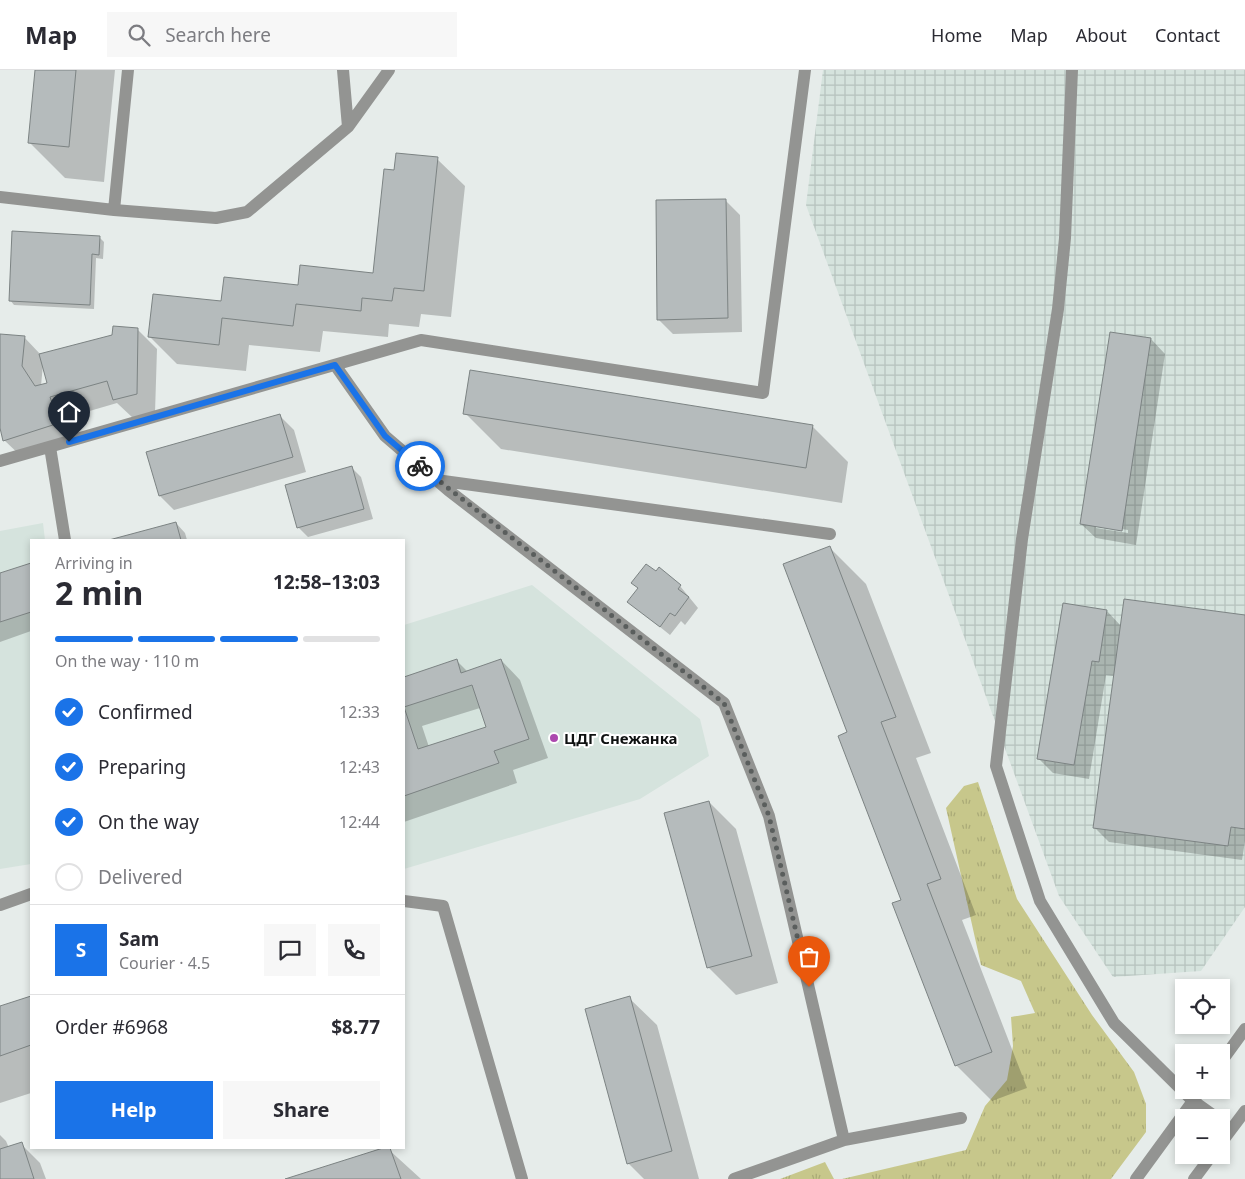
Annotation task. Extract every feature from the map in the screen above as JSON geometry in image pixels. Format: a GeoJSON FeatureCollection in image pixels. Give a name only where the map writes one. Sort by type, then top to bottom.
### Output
{"type":"FeatureCollection","features":[{"type":"Feature","properties":{"kind":"street"},"geometry":{"type":"LineString","coordinates":[[114,210],[128,70]]}},
{"type":"Feature","properties":{"kind":"street"},"geometry":{"type":"LineString","coordinates":[[343,70],[348,127]]}},
{"type":"Feature","properties":{"kind":"street"},"geometry":{"type":"LineString","coordinates":[[0,197],[114,210],[216,218],[247,212],[348,127],[389,70]]}},
{"type":"Feature","properties":{"kind":"street"},"geometry":{"type":"LineString","coordinates":[[0,461],[421,340],[763,393],[805,70]]}},
{"type":"Feature","properties":{"kind":"street"},"geometry":{"type":"LineString","coordinates":[[1072,70],[1065,238],[1058,309],[1022,539],[996,766],[1040,901],[1114,1023],[1193,1101],[1204,1109]]}},
{"type":"Feature","properties":{"kind":"street"},"geometry":{"type":"LineString","coordinates":[[335,365],[385,436],[435,480],[724,703],[769,816],[844,1140]]}},
{"type":"Feature","properties":{"kind":"street"},"geometry":{"type":"LineString","coordinates":[[50,447],[65,539]]}},
{"type":"Feature","properties":{"kind":"street"},"geometry":{"type":"LineString","coordinates":[[435,480],[830,534]]}},
{"type":"Feature","properties":{"kind":"street"},"geometry":{"type":"LineString","coordinates":[[0,905],[30,894]]}},
{"type":"Feature","properties":{"kind":"street"},"geometry":{"type":"LineString","coordinates":[[405,901],[443,906],[522,1179]]}},
{"type":"Feature","properties":{"kind":"street"},"geometry":{"type":"LineString","coordinates":[[1230,1050],[1245,1029]]}},
{"type":"Feature","properties":{"kind":"street"},"geometry":{"type":"LineString","coordinates":[[1136,1179],[1193,1101]]}},
{"type":"Feature","properties":{"kind":"street"},"geometry":{"type":"LineString","coordinates":[[1239,1128],[1245,1111]]}},
{"type":"Feature","properties":{"kind":"street"},"geometry":{"type":"LineString","coordinates":[[734,1179],[844,1140],[961,1118]]}},
{"type":"Feature","properties":{"kind":"street"},"geometry":{"type":"LineString","coordinates":[[1194,1179],[1205,1164]]}},
{"type":"Feature","properties":{"kind":"shaded area"},"geometry":{"type":"Polygon","coordinates":[[[823,70],[1245,70],[1245,907],[1201,971],[1113,977],[1059,896],[806,205],[823,70]]]}},
{"type":"Feature","properties":{"kind":"shaded area"},"geometry":{"type":"Polygon","coordinates":[[[43,523],[45,539],[30,539],[30,864],[0,869],[0,531],[43,523]]]}},
{"type":"Feature","properties":{"kind":"shaded area","name":"ЦДГ Снежанка"},"geometry":{"type":"Polygon","coordinates":[[[532,585],[700,719],[709,756],[640,799],[405,869],[405,625],[532,585]]]}},
{"type":"Feature","properties":{"kind":"green space"},"geometry":{"type":"Polygon","coordinates":[[[978,782],[1017,899],[1092,1015],[1134,1072],[1146,1104],[1146,1132],[1111,1179],[842,1179],[966,1150],[985,1106],[1007,1080],[1013,1046],[1011,1017],[1035,1013],[1021,981],[981,965],[946,808],[964,786],[978,782]]]}},
{"type":"Feature","properties":{"kind":"green space"},"geometry":{"type":"Polygon","coordinates":[[[825,1162],[834,1179],[780,1179],[825,1162]]]}},
{"type":"Feature","properties":{"kind":"building"},"geometry":{"type":"Polygon","coordinates":[[[35,70],[76,70],[69,147],[28,143],[35,70]]]}},
{"type":"Feature","properties":{"kind":"building"},"geometry":{"type":"Polygon","coordinates":[[[396,153],[438,157],[424,291],[394,288],[392,301],[362,298],[361,311],[296,304],[293,326],[222,318],[219,345],[148,337],[153,294],[221,301],[224,277],[298,285],[300,265],[373,273],[384,169],[394,170],[396,153]]]}},
{"type":"Feature","properties":{"kind":"building"},"geometry":{"type":"Polygon","coordinates":[[[726,199],[728,318],[657,320],[656,200],[726,199]]]}},
{"type":"Feature","properties":{"kind":"building"},"geometry":{"type":"Polygon","coordinates":[[[12,231],[100,236],[99,255],[92,254],[90,305],[9,301],[12,231]]]}},
{"type":"Feature","properties":{"kind":"building"},"geometry":{"type":"Polygon","coordinates":[[[113,326],[138,328],[137,394],[113,400],[107,381],[50,397],[59,423],[3,441],[0,428],[0,334],[25,336],[22,366],[35,386],[47,383],[39,354],[112,335],[113,326]]]}},
{"type":"Feature","properties":{"kind":"building"},"geometry":{"type":"Polygon","coordinates":[[[1110,332],[1151,338],[1122,531],[1080,524],[1110,332]]]}},
{"type":"Feature","properties":{"kind":"building"},"geometry":{"type":"Polygon","coordinates":[[[470,370],[813,425],[806,468],[463,414],[470,370]]]}},
{"type":"Feature","properties":{"kind":"building"},"geometry":{"type":"Polygon","coordinates":[[[280,414],[293,457],[159,496],[146,452],[280,414]]]}},
{"type":"Feature","properties":{"kind":"building"},"geometry":{"type":"Polygon","coordinates":[[[352,466],[364,509],[297,528],[285,485],[352,466]]]}},
{"type":"Feature","properties":{"kind":"building"},"geometry":{"type":"Polygon","coordinates":[[[176,522],[181,539],[113,539],[176,522]]]}},
{"type":"Feature","properties":{"kind":"building"},"geometry":{"type":"Polygon","coordinates":[[[830,546],[896,717],[881,722],[941,879],[927,884],[992,1052],[955,1066],[892,903],[901,900],[838,736],[847,732],[783,564],[830,546]]]}},
{"type":"Feature","properties":{"kind":"building"},"geometry":{"type":"Polygon","coordinates":[[[30,563],[30,612],[0,622],[0,573],[30,563]]]}},
{"type":"Feature","properties":{"kind":"building"},"geometry":{"type":"Polygon","coordinates":[[[646,564],[656,571],[659,567],[681,585],[678,589],[689,597],[675,616],[670,613],[660,627],[627,602],[638,588],[631,583],[646,564]]]}},
{"type":"Feature","properties":{"kind":"building"},"geometry":{"type":"Polygon","coordinates":[[[1124,599],[1245,615],[1245,829],[1231,827],[1228,846],[1093,828],[1124,599]]]}},
{"type":"Feature","properties":{"kind":"building"},"geometry":{"type":"Polygon","coordinates":[[[1063,603],[1107,610],[1099,662],[1092,661],[1074,765],[1037,759],[1063,603]]]}},
{"type":"Feature","properties":{"kind":"building"},"geometry":{"type":"Polygon","coordinates":[[[457,659],[461,673],[501,659],[529,739],[494,751],[499,763],[405,796],[405,710],[418,749],[486,727],[472,685],[405,707],[405,677],[457,659]]]}},
{"type":"Feature","properties":{"kind":"building"},"geometry":{"type":"Polygon","coordinates":[[[709,801],[752,956],[707,968],[664,813],[709,801]]]}},
{"type":"Feature","properties":{"kind":"building"},"geometry":{"type":"Polygon","coordinates":[[[30,996],[30,1045],[0,1056],[0,1006],[30,996]]]}},
{"type":"Feature","properties":{"kind":"building"},"geometry":{"type":"Polygon","coordinates":[[[630,996],[672,1151],[627,1164],[585,1009],[630,996]]]}},
{"type":"Feature","properties":{"kind":"building"},"geometry":{"type":"Polygon","coordinates":[[[22,1142],[34,1179],[0,1179],[0,1149],[22,1142]]]}},
{"type":"Feature","properties":{"kind":"building"},"geometry":{"type":"Polygon","coordinates":[[[380,1149],[390,1149],[401,1179],[285,1179],[380,1149]]]}},
{"type":"Feature","properties":{"kind":"way so far"},"geometry":{"type":"LineString","coordinates":[[420,466],[435,480],[724,703],[769,816],[809,987]]}},
{"type":"Feature","properties":{"kind":"place","name":"ЦДГ Снежанка"},"geometry":{"type":"Point","coordinates":[554,738]}},
{"type":"Feature","properties":{"kind":"route"},"geometry":{"type":"LineString","coordinates":[[69,442],[335,365],[385,436],[420,466]]}}]}
